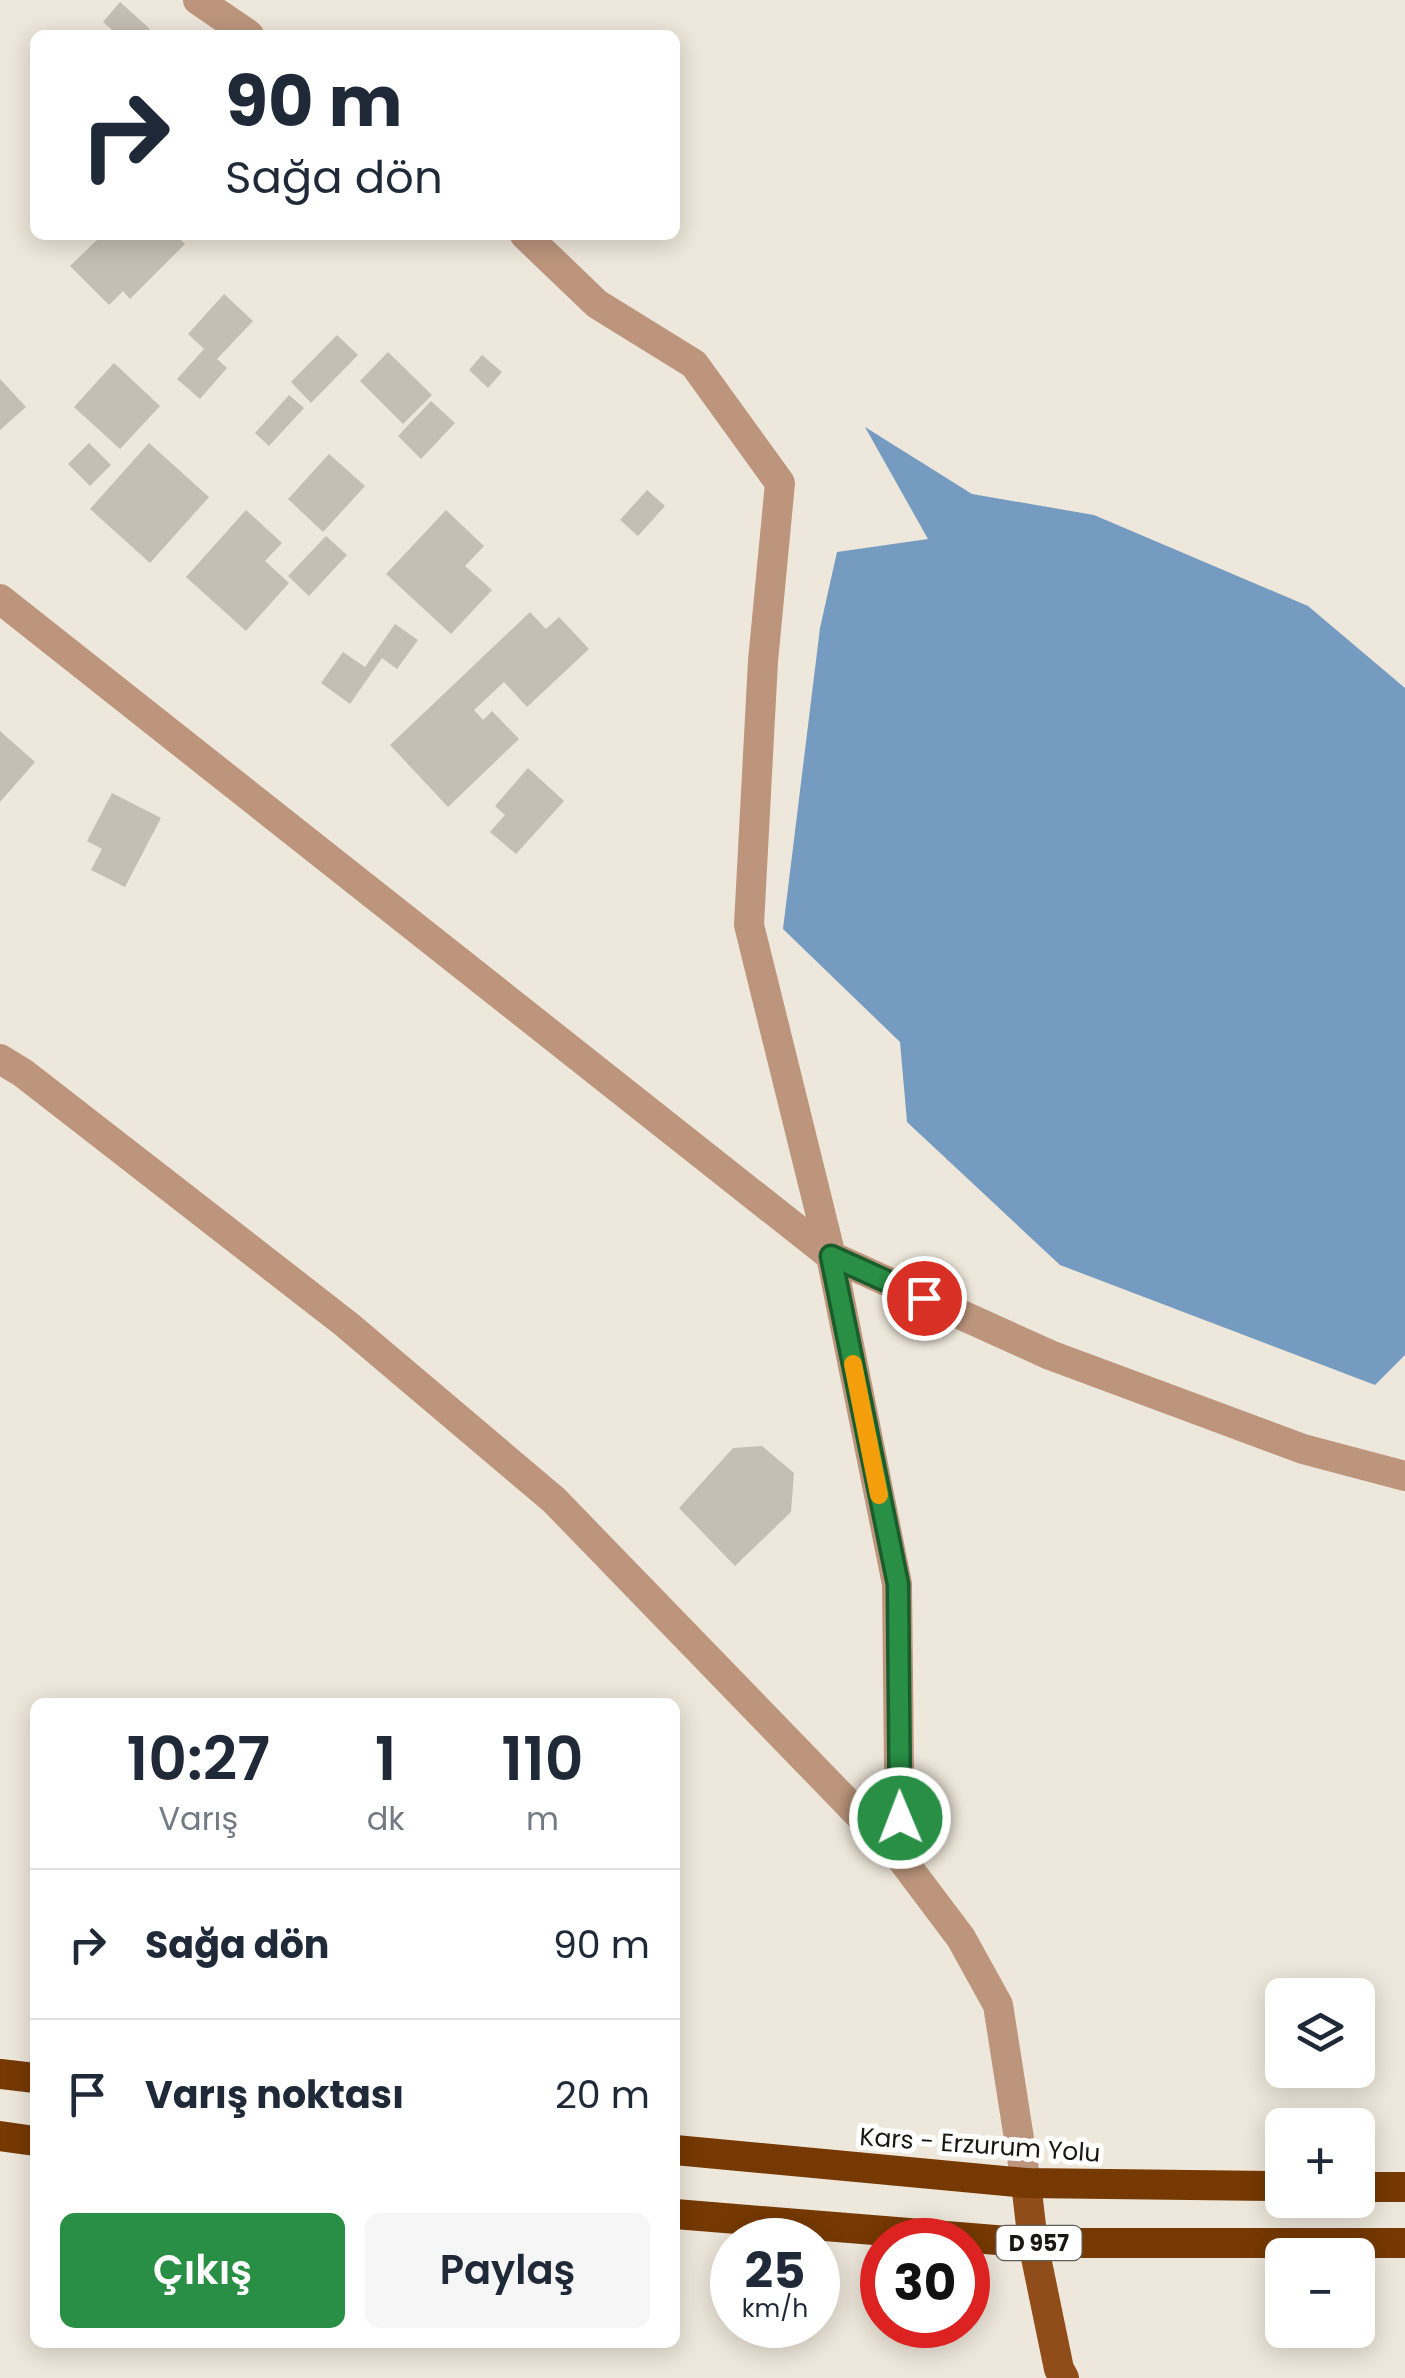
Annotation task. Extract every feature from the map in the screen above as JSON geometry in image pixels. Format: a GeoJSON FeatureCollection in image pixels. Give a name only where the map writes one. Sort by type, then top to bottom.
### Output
{"type":"FeatureCollection","features":[{"type":"Feature","properties":{"kind":"highway"},"geometry":{"type":"LineString","coordinates":[[0,2074],[30,2077]]}},
{"type":"Feature","properties":{"kind":"highway"},"geometry":{"type":"LineString","coordinates":[[0,2136],[30,2140]]}},
{"type":"Feature","properties":{"kind":"highway","name":"Kars - Erzurum Yolu"},"geometry":{"type":"LineString","coordinates":[[680,2150],[1026,2184],[1265,2186]]}},
{"type":"Feature","properties":{"kind":"highway"},"geometry":{"type":"LineString","coordinates":[[1375,2187],[1405,2187]]}},
{"type":"Feature","properties":{"kind":"highway","name":"D 957"},"geometry":{"type":"LineString","coordinates":[[680,2214],[1033,2243],[1405,2243]]}},
{"type":"Feature","properties":{"kind":"main road"},"geometry":{"type":"LineString","coordinates":[[1026,2184],[1033,2243],[1064,2378]]}},
{"type":"Feature","properties":{"kind":"street"},"geometry":{"type":"LineString","coordinates":[[198,0],[242,30]]}},
{"type":"Feature","properties":{"kind":"street"},"geometry":{"type":"LineString","coordinates":[[529,240],[597,304],[694,364],[780,483],[764,661],[748,925],[831,1256],[898,1584],[900,1857]]}},
{"type":"Feature","properties":{"kind":"street"},"geometry":{"type":"LineString","coordinates":[[0,599],[831,1256],[1050,1355],[1303,1448],[1405,1476]]}},
{"type":"Feature","properties":{"kind":"street"},"geometry":{"type":"LineString","coordinates":[[0,1058],[346,1324],[554,1500],[900,1857],[961,1938],[998,2004],[1026,2184]]}},
{"type":"Feature","properties":{"kind":"water"},"geometry":{"type":"Polygon","coordinates":[[[865,427],[972,494],[1094,515],[1308,606],[1405,688],[1405,1355],[1375,1385],[1060,1265],[907,1122],[900,1042],[783,929],[820,628],[837,552],[928,539],[865,427]]]}},
{"type":"Feature","properties":{"kind":"building"},"geometry":{"type":"Polygon","coordinates":[[[120,2],[150,29],[112,30],[103,22],[120,2]]]}},
{"type":"Feature","properties":{"kind":"building"},"geometry":{"type":"Polygon","coordinates":[[[97,240],[181,240],[185,244],[130,299],[123,291],[109,305],[70,266],[97,240]]]}},
{"type":"Feature","properties":{"kind":"building"},"geometry":{"type":"Polygon","coordinates":[[[224,294],[253,321],[217,359],[227,368],[200,399],[177,379],[204,349],[188,334],[224,294]]]}},
{"type":"Feature","properties":{"kind":"building"},"geometry":{"type":"Polygon","coordinates":[[[337,335],[358,355],[311,403],[291,382],[337,335]]]}},
{"type":"Feature","properties":{"kind":"building"},"geometry":{"type":"Polygon","coordinates":[[[388,352],[432,395],[403,424],[360,381],[388,352]]]}},
{"type":"Feature","properties":{"kind":"building"},"geometry":{"type":"Polygon","coordinates":[[[482,355],[502,372],[488,388],[469,370],[482,355]]]}},
{"type":"Feature","properties":{"kind":"building"},"geometry":{"type":"Polygon","coordinates":[[[114,363],[160,406],[120,449],[74,407],[114,363]]]}},
{"type":"Feature","properties":{"kind":"building"},"geometry":{"type":"Polygon","coordinates":[[[0,379],[26,407],[0,430],[0,379]]]}},
{"type":"Feature","properties":{"kind":"building"},"geometry":{"type":"Polygon","coordinates":[[[289,395],[304,408],[269,446],[255,433],[289,395]]]}},
{"type":"Feature","properties":{"kind":"building"},"geometry":{"type":"Polygon","coordinates":[[[431,401],[455,423],[421,459],[398,436],[431,401]]]}},
{"type":"Feature","properties":{"kind":"building"},"geometry":{"type":"Polygon","coordinates":[[[89,443],[111,465],[90,486],[68,464],[89,443]]]}},
{"type":"Feature","properties":{"kind":"building"},"geometry":{"type":"Polygon","coordinates":[[[149,443],[209,497],[150,563],[90,509],[149,443]]]}},
{"type":"Feature","properties":{"kind":"building"},"geometry":{"type":"Polygon","coordinates":[[[329,454],[365,486],[323,532],[288,499],[329,454]]]}},
{"type":"Feature","properties":{"kind":"building"},"geometry":{"type":"Polygon","coordinates":[[[647,490],[665,506],[638,536],[620,520],[647,490]]]}},
{"type":"Feature","properties":{"kind":"building"},"geometry":{"type":"Polygon","coordinates":[[[246,510],[282,543],[265,561],[289,583],[246,631],[186,577],[246,510]]]}},
{"type":"Feature","properties":{"kind":"building"},"geometry":{"type":"Polygon","coordinates":[[[446,510],[484,546],[465,566],[492,590],[451,634],[386,574],[446,510]]]}},
{"type":"Feature","properties":{"kind":"building"},"geometry":{"type":"Polygon","coordinates":[[[326,536],[347,555],[309,596],[288,576],[326,536]]]}},
{"type":"Feature","properties":{"kind":"building"},"geometry":{"type":"Polygon","coordinates":[[[530,612],[546,629],[559,617],[589,649],[527,707],[504,682],[474,710],[483,720],[492,711],[519,739],[448,807],[390,745],[530,612]]]}},
{"type":"Feature","properties":{"kind":"building"},"geometry":{"type":"Polygon","coordinates":[[[395,624],[418,640],[397,669],[382,658],[350,704],[321,683],[343,652],[365,667],[395,624]]]}},
{"type":"Feature","properties":{"kind":"building"},"geometry":{"type":"Polygon","coordinates":[[[0,731],[35,762],[0,802],[0,731]]]}},
{"type":"Feature","properties":{"kind":"building"},"geometry":{"type":"Polygon","coordinates":[[[528,768],[564,801],[516,854],[490,832],[505,815],[495,806],[528,768]]]}},
{"type":"Feature","properties":{"kind":"building"},"geometry":{"type":"Polygon","coordinates":[[[112,793],[161,818],[125,887],[91,870],[102,849],[87,841],[112,793]]]}},
{"type":"Feature","properties":{"kind":"building"},"geometry":{"type":"Polygon","coordinates":[[[762,1446],[794,1473],[791,1512],[735,1566],[679,1508],[733,1448],[762,1446]]]}},
{"type":"Feature","properties":{"kind":"slow traffic"},"geometry":{"type":"LineString","coordinates":[[853,1364],[879,1495]]}},
{"type":"Feature","properties":{"kind":"route"},"geometry":{"type":"LineString","coordinates":[[900,1818],[898,1584],[831,1256],[924,1298]]}}]}
